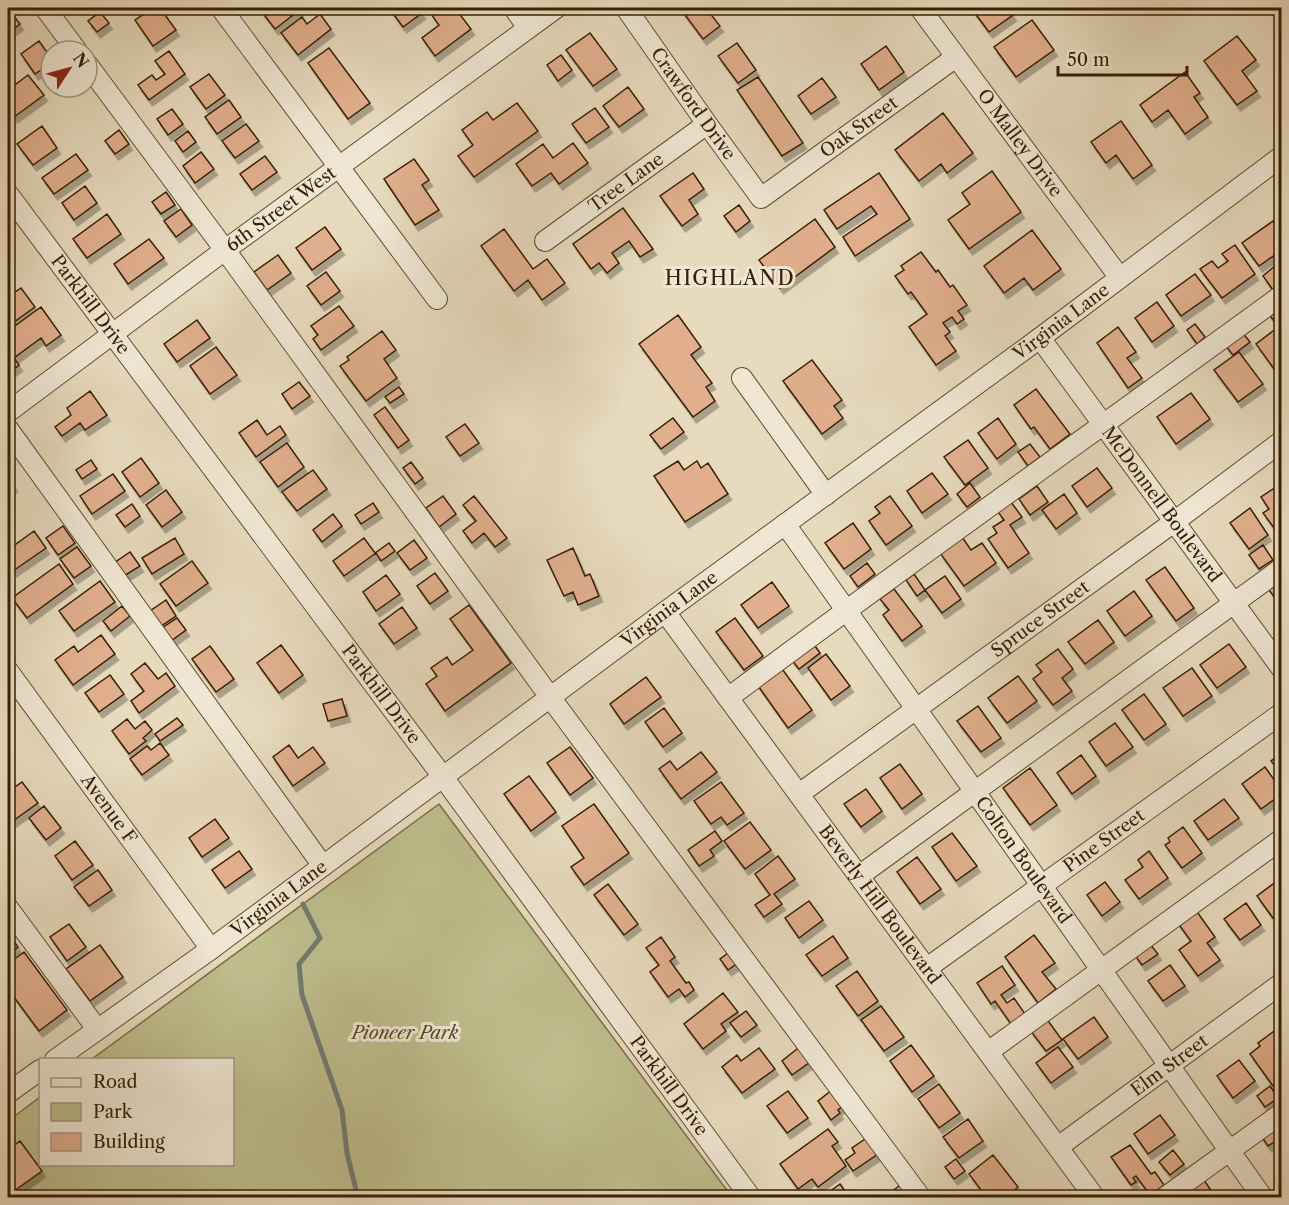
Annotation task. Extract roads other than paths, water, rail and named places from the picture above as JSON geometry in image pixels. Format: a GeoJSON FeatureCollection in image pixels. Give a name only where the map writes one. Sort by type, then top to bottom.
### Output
{"type":"FeatureCollection","features":[{"type":"Feature","properties":{"kind":"street"},"geometry":{"type":"LineString","coordinates":[[45,8],[68,39]]}},
{"type":"Feature","properties":{"kind":"street"},"geometry":{"type":"LineString","coordinates":[[221,8],[436,299]]}},
{"type":"Feature","properties":{"kind":"street"},"geometry":{"type":"LineString","coordinates":[[514,8],[528,28]]}},
{"type":"Feature","properties":{"kind":"street","name":"6th Street West"},"geometry":{"type":"LineString","coordinates":[[8,412],[556,8]]}},
{"type":"Feature","properties":{"kind":"street","name":"Crawford Drive"},"geometry":{"type":"LineString","coordinates":[[626,8],[761,198]]}},
{"type":"Feature","properties":{"kind":"street","name":"O Malley Drive"},"geometry":{"type":"LineString","coordinates":[[920,8],[1120,278]]}},
{"type":"Feature","properties":{"kind":"street","name":"Oak Street"},"geometry":{"type":"LineString","coordinates":[[761,198],[956,57]]}},
{"type":"Feature","properties":{"kind":"street"},"geometry":{"type":"LineString","coordinates":[[99,80],[550,697],[921,1197]]}},
{"type":"Feature","properties":{"kind":"street","name":"Tree Lane"},"geometry":{"type":"LineString","coordinates":[[545,242],[707,124]]}},
{"type":"Feature","properties":{"kind":"street","name":"Virginia Lane"},"geometry":{"type":"LineString","coordinates":[[56,1058],[211,949],[665,612],[1040,338],[1281,156]]}},
{"type":"Feature","properties":{"kind":"street","name":"Parkhill Drive"},"geometry":{"type":"LineString","coordinates":[[8,194],[443,777],[751,1197]]}},
{"type":"Feature","properties":{"kind":"street"},"geometry":{"type":"LineString","coordinates":[[728,698],[1281,295]]}},
{"type":"Feature","properties":{"kind":"street","name":"McDonnell Boulevard"},"geometry":{"type":"LineString","coordinates":[[1040,338],[1281,669]]}},
{"type":"Feature","properties":{"kind":"street"},"geometry":{"type":"LineString","coordinates":[[742,378],[826,495]]}},
{"type":"Feature","properties":{"kind":"street"},"geometry":{"type":"LineString","coordinates":[[8,429],[323,866]]}},
{"type":"Feature","properties":{"kind":"street","name":"Spruce Street"},"geometry":{"type":"LineString","coordinates":[[799,795],[1174,522],[1281,441]]}},
{"type":"Feature","properties":{"kind":"street","name":"Colton Boulevard"},"geometry":{"type":"LineString","coordinates":[[785,524],[1263,1197]]}},
{"type":"Feature","properties":{"kind":"street"},"geometry":{"type":"LineString","coordinates":[[859,876],[1281,568]]}},
{"type":"Feature","properties":{"kind":"street","name":"Beverly Hill Boulevard"},"geometry":{"type":"LineString","coordinates":[[665,612],[1095,1197]]}},
{"type":"Feature","properties":{"kind":"street","name":"Avenue F"},"geometry":{"type":"LineString","coordinates":[[8,671],[211,949]]}},
{"type":"Feature","properties":{"kind":"street","name":"Pine Street"},"geometry":{"type":"LineString","coordinates":[[927,968],[1281,713]]}},
{"type":"Feature","properties":{"kind":"street"},"geometry":{"type":"LineString","coordinates":[[988,1052],[1281,839]]}},
{"type":"Feature","properties":{"kind":"street"},"geometry":{"type":"LineString","coordinates":[[8,908],[97,1029]]}},
{"type":"Feature","properties":{"kind":"street","name":"Elm Street"},"geometry":{"type":"LineString","coordinates":[[1058,1147],[1281,983]]}},
{"type":"Feature","properties":{"kind":"street"},"geometry":{"type":"LineString","coordinates":[[8,1093],[39,1071]]}},
{"type":"Feature","properties":{"kind":"street"},"geometry":{"type":"LineString","coordinates":[[1164,1197],[1281,1113]]}},
{"type":"Feature","properties":{"kind":"waterway"},"geometry":{"type":"LineString","coordinates":[[303,904],[320,938],[299,964],[302,995],[342,1110],[347,1153],[358,1198]]}},
{"type":"Feature","properties":{"kind":"district","name":"HIGHLAND"},"geometry":{"type":"Point","coordinates":[730,278]}},
{"type":"Feature","properties":{"kind":"park label","name":"Pioneer Park"},"geometry":{"type":"Point","coordinates":[405,1033]}}]}
